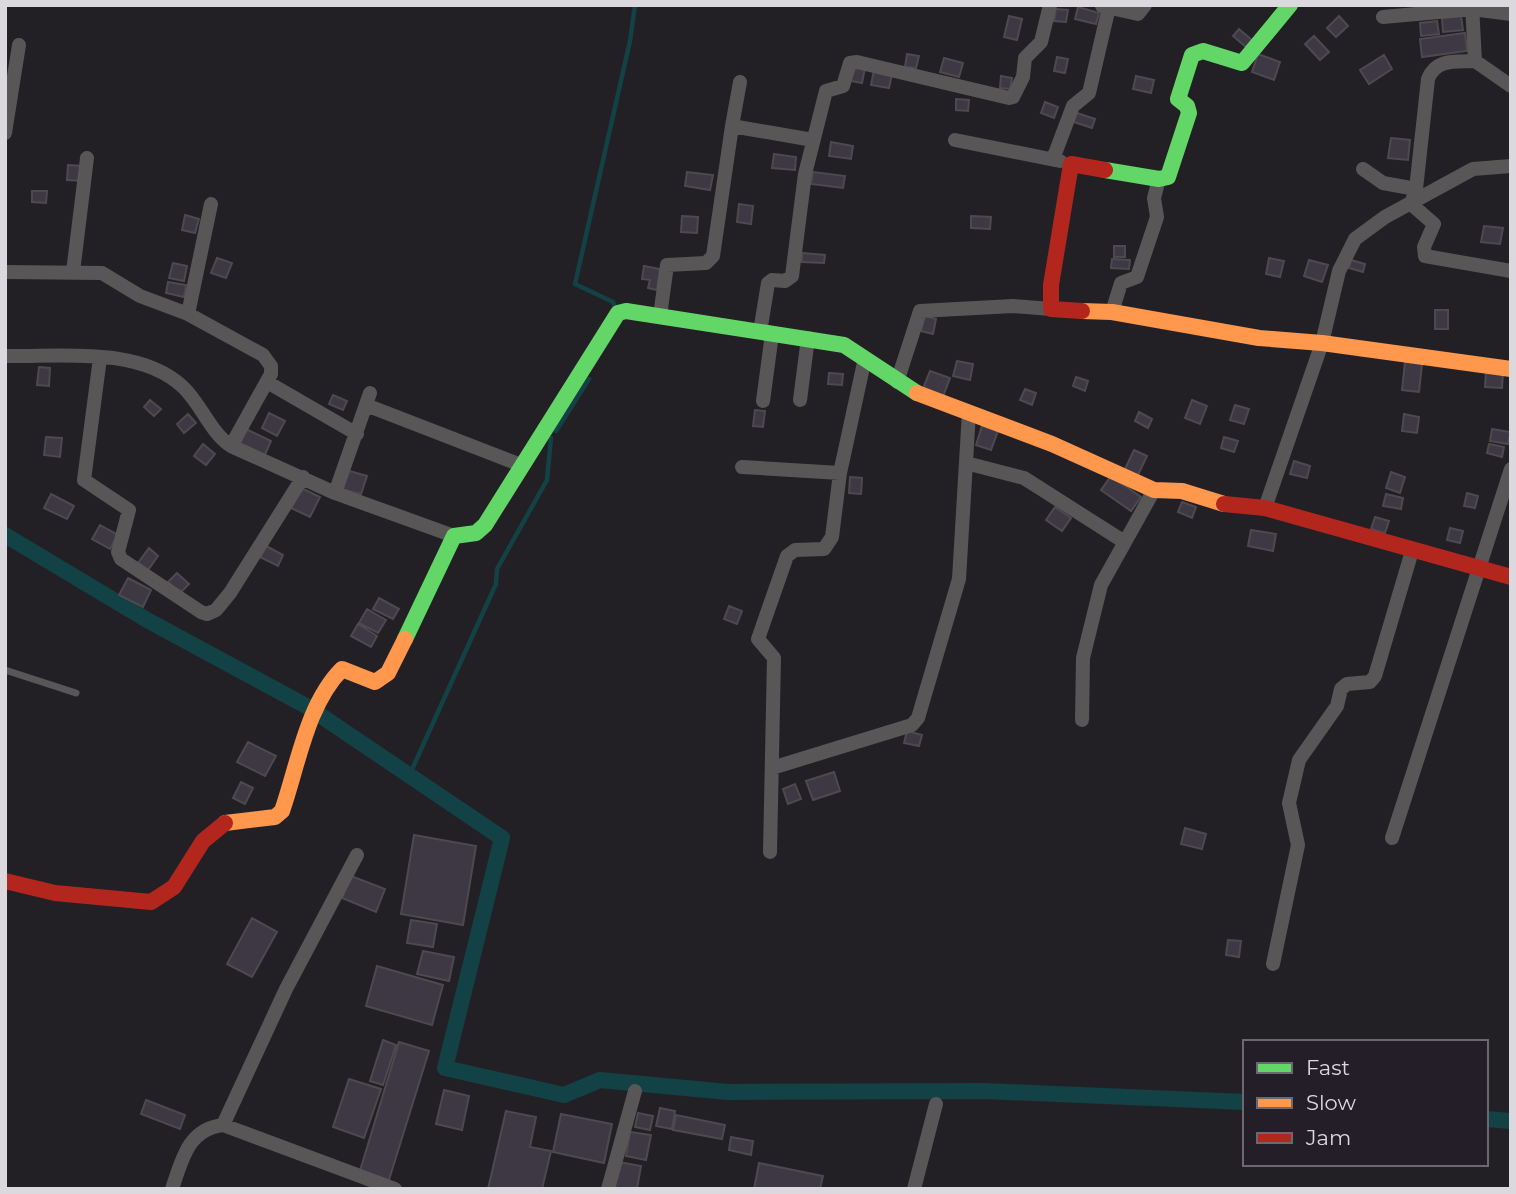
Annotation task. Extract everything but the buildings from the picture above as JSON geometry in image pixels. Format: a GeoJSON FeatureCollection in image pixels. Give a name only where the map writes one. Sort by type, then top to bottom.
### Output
{"type":"FeatureCollection","features":[{"type":"Feature","properties":{"kind":"street"},"geometry":{"type":"LineString","coordinates":[[763,401],[768,284],[772,280],[788,280],[792,276],[805,174],[826,91],[843,86],[848,66],[853,62],[1013,97],[1023,77],[1025,58],[1041,42],[1050,5]]}},
{"type":"Feature","properties":{"kind":"street"},"geometry":{"type":"LineString","coordinates":[[1053,159],[1073,106],[1089,93],[1105,6],[1139,14],[1145,5]]}},
{"type":"Feature","properties":{"kind":"street"},"geometry":{"type":"LineString","coordinates":[[955,140],[1071,164],[1158,178],[1170,175],[1189,113],[1187,106],[1178,99],[1178,94],[1192,55],[1203,51],[1242,62],[1290,5]]}},
{"type":"Feature","properties":{"kind":"street"},"geometry":{"type":"LineString","coordinates":[[1472,7],[1475,61]]}},
{"type":"Feature","properties":{"kind":"street"},"geometry":{"type":"LineString","coordinates":[[1383,17],[1472,7],[1511,14]]}},
{"type":"Feature","properties":{"kind":"street"},"geometry":{"type":"LineString","coordinates":[[5,133],[19,45]]}},
{"type":"Feature","properties":{"kind":"street"},"geometry":{"type":"LineString","coordinates":[[1410,204],[1416,189],[1431,71],[1442,62],[1475,61],[1511,86]]}},
{"type":"Feature","properties":{"kind":"street"},"geometry":{"type":"LineString","coordinates":[[660,316],[667,265],[706,264],[713,256],[740,82]]}},
{"type":"Feature","properties":{"kind":"street"},"geometry":{"type":"LineString","coordinates":[[732,126],[813,140]]}},
{"type":"Feature","properties":{"kind":"street"},"geometry":{"type":"LineString","coordinates":[[73,272],[87,158]]}},
{"type":"Feature","properties":{"kind":"street"},"geometry":{"type":"LineString","coordinates":[[1051,309],[1051,285],[1071,164]]}},
{"type":"Feature","properties":{"kind":"street"},"geometry":{"type":"LineString","coordinates":[[1265,508],[1322,342],[1339,271],[1354,239],[1385,217],[1473,169],[1511,166]]}},
{"type":"Feature","properties":{"kind":"street"},"geometry":{"type":"LineString","coordinates":[[1363,169],[1385,184],[1416,189]]}},
{"type":"Feature","properties":{"kind":"street"},"geometry":{"type":"LineString","coordinates":[[1112,312],[1121,283],[1137,277],[1157,218],[1154,198],[1158,178]]}},
{"type":"Feature","properties":{"kind":"street"},"geometry":{"type":"LineString","coordinates":[[188,314],[211,204]]}},
{"type":"Feature","properties":{"kind":"street"},"geometry":{"type":"LineString","coordinates":[[1410,204],[1434,224],[1424,247],[1425,256],[1511,271]]}},
{"type":"Feature","properties":{"kind":"street"},"geometry":{"type":"LineString","coordinates":[[5,272],[102,273],[140,296],[188,314],[263,355],[272,370],[231,446]]}},
{"type":"Feature","properties":{"kind":"street"},"geometry":{"type":"LineString","coordinates":[[897,382],[920,311],[1013,306],[1112,312],[1221,332],[1322,342],[1511,369]]}},
{"type":"Feature","properties":{"kind":"street"},"geometry":{"type":"LineString","coordinates":[[5,356],[100,358],[150,367],[184,387],[231,446],[335,494],[454,536],[476,533],[485,524],[521,465],[584,374],[618,313],[635,311],[844,345],[920,396],[1052,444],[1154,490],[1182,491],[1231,506],[1265,508],[1511,577]]}},
{"type":"Feature","properties":{"kind":"street"},"geometry":{"type":"LineString","coordinates":[[800,400],[808,338]]}},
{"type":"Feature","properties":{"kind":"street"},"geometry":{"type":"LineString","coordinates":[[100,358],[85,480],[129,510],[118,552],[121,559],[201,612],[207,614],[216,610],[230,593],[303,478]]}},
{"type":"Feature","properties":{"kind":"street"},"geometry":{"type":"LineString","coordinates":[[770,852],[774,658],[758,639],[786,556],[794,550],[818,551],[829,545],[840,472],[865,358]]}},
{"type":"Feature","properties":{"kind":"street"},"geometry":{"type":"LineString","coordinates":[[267,382],[357,434]]}},
{"type":"Feature","properties":{"kind":"street"},"geometry":{"type":"LineString","coordinates":[[335,494],[368,399],[521,465]]}},
{"type":"Feature","properties":{"kind":"street"},"geometry":{"type":"LineString","coordinates":[[772,768],[915,723],[958,579],[970,412]]}},
{"type":"Feature","properties":{"kind":"street"},"geometry":{"type":"LineString","coordinates":[[966,463],[1024,478],[1123,541]]}},
{"type":"Feature","properties":{"kind":"street"},"geometry":{"type":"LineString","coordinates":[[741,467],[840,472]]}},
{"type":"Feature","properties":{"kind":"street"},"geometry":{"type":"LineString","coordinates":[[1392,838],[1477,567],[1511,469]]}},
{"type":"Feature","properties":{"kind":"street"},"geometry":{"type":"LineString","coordinates":[[1082,720],[1083,658],[1101,585],[1123,541],[1154,490]]}},
{"type":"Feature","properties":{"kind":"street"},"geometry":{"type":"LineString","coordinates":[[5,881],[55,893],[139,903],[163,898],[173,890],[214,828],[235,819],[266,820],[282,811],[312,720],[331,679],[342,669],[375,682],[381,680],[387,673],[454,536]]}},
{"type":"Feature","properties":{"kind":"street"},"geometry":{"type":"LineString","coordinates":[[1273,964],[1298,845],[1289,803],[1299,760],[1337,706],[1341,688],[1347,684],[1370,682],[1375,676],[1412,551]]}},
{"type":"Feature","properties":{"kind":"street"},"geometry":{"type":"LineString","coordinates":[[223,1125],[286,989],[357,855]]}},
{"type":"Feature","properties":{"kind":"street"},"geometry":{"type":"LineString","coordinates":[[608,1189],[635,1091]]}},
{"type":"Feature","properties":{"kind":"street"},"geometry":{"type":"LineString","coordinates":[[914,1189],[936,1104]]}},
{"type":"Feature","properties":{"kind":"street"},"geometry":{"type":"LineString","coordinates":[[172,1189],[186,1148],[203,1130],[223,1125],[395,1189]]}},
{"type":"Feature","properties":{"kind":"lane"},"geometry":{"type":"LineString","coordinates":[[5,670],[76,693]]}},
{"type":"Feature","properties":{"kind":"waterway"},"geometry":{"type":"LineString","coordinates":[[616,310],[613,302],[575,284],[630,41],[635,5]]}},
{"type":"Feature","properties":{"kind":"waterway"},"geometry":{"type":"LineString","coordinates":[[556,431],[589,379]]}},
{"type":"Feature","properties":{"kind":"waterway"},"geometry":{"type":"LineString","coordinates":[[409,776],[496,584],[497,569],[547,480],[551,438]]}},
{"type":"Feature","properties":{"kind":"waterway"},"geometry":{"type":"LineString","coordinates":[[5,535],[147,620],[308,707],[502,838],[445,1068],[564,1095],[600,1080],[728,1092],[985,1091],[1243,1102]]}},
{"type":"Feature","properties":{"kind":"waterway"},"geometry":{"type":"LineString","coordinates":[[1488,1119],[1511,1121]]}},
{"type":"Feature","properties":{"kind":"traffic: fast"},"geometry":{"type":"LineString","coordinates":[[1105,170],[1159,179],[1168,177],[1189,113],[1187,106],[1178,99],[1192,55],[1203,51],[1242,63],[1290,5]]}},
{"type":"Feature","properties":{"kind":"traffic: fast"},"geometry":{"type":"LineString","coordinates":[[405,639],[454,536],[476,533],[485,525],[618,313],[626,311],[844,345],[917,393]]}},
{"type":"Feature","properties":{"kind":"traffic: slow"},"geometry":{"type":"LineString","coordinates":[[1082,311],[1112,312],[1259,338],[1322,343],[1511,369]]}},
{"type":"Feature","properties":{"kind":"traffic: slow"},"geometry":{"type":"LineString","coordinates":[[917,393],[1052,444],[1154,490],[1182,491],[1224,504]]}},
{"type":"Feature","properties":{"kind":"traffic: slow"},"geometry":{"type":"LineString","coordinates":[[225,823],[275,817],[282,811],[312,717],[330,683],[342,669],[375,682],[388,673],[405,639]]}},
{"type":"Feature","properties":{"kind":"traffic: jam"},"geometry":{"type":"LineString","coordinates":[[1082,311],[1051,309],[1051,285],[1071,164],[1105,170]]}},
{"type":"Feature","properties":{"kind":"traffic: jam"},"geometry":{"type":"LineString","coordinates":[[1224,504],[1265,508],[1511,577]]}},
{"type":"Feature","properties":{"kind":"traffic: jam"},"geometry":{"type":"LineString","coordinates":[[5,881],[55,893],[151,902],[174,887],[203,841],[225,823]]}}]}
